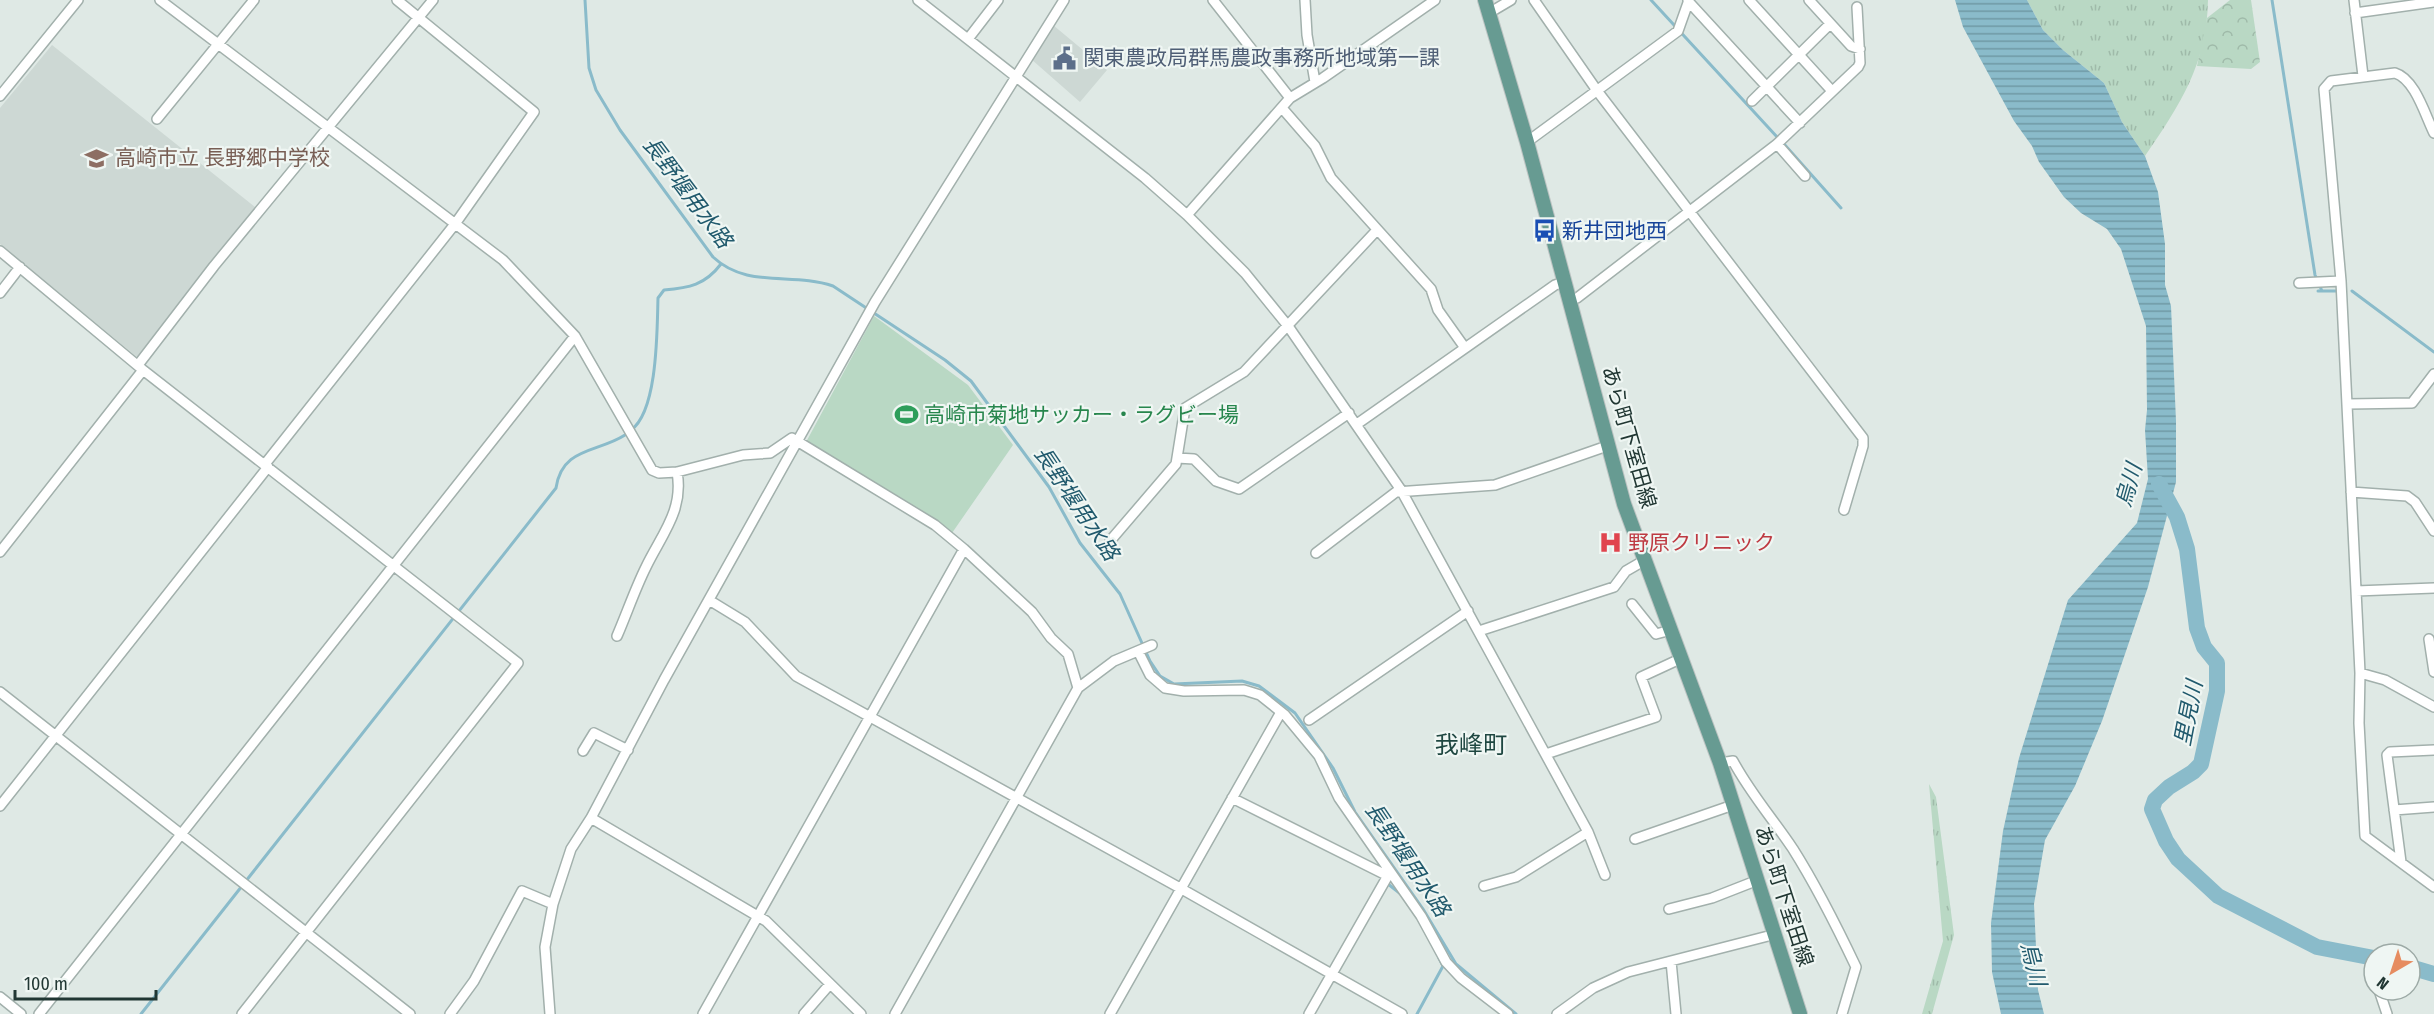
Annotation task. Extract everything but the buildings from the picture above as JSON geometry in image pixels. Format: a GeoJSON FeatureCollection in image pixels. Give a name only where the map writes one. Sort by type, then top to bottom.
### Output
{"type":"FeatureCollection","features":[{"type":"Feature","properties":{"kind":"main road","name":"あら町下室田線"},"geometry":{"type":"LineString","coordinates":[[1487,7],[1527,142],[1607,446],[1645,560],[1720,763],[1800,1014]]}},
{"type":"Feature","properties":{"kind":"street"},"geometry":{"type":"LineString","coordinates":[[0,96],[78,0]]}},
{"type":"Feature","properties":{"kind":"street"},"geometry":{"type":"LineString","coordinates":[[160,0],[503,260],[575,336],[648,465],[659,473],[677,472],[743,455],[770,453],[792,438],[935,525],[964,549],[1032,612],[1051,638],[1068,654],[1078,688]]}},
{"type":"Feature","properties":{"kind":"street"},"geometry":{"type":"LineString","coordinates":[[157,119],[254,0]]}},
{"type":"Feature","properties":{"kind":"street"},"geometry":{"type":"LineString","coordinates":[[0,806],[455,224],[534,112],[397,0]]}},
{"type":"Feature","properties":{"kind":"street"},"geometry":{"type":"LineString","coordinates":[[0,552],[141,368],[214,266],[330,129],[433,0]]}},
{"type":"Feature","properties":{"kind":"street"},"geometry":{"type":"LineString","coordinates":[[918,0],[1187,215],[1245,273],[1288,326],[1401,490],[1588,832],[1605,875]]}},
{"type":"Feature","properties":{"kind":"street"},"geometry":{"type":"LineString","coordinates":[[968,39],[998,0]]}},
{"type":"Feature","properties":{"kind":"street"},"geometry":{"type":"LineString","coordinates":[[550,1014],[544,947],[553,904],[572,849],[591,819],[709,600],[871,310],[1064,0]]}},
{"type":"Feature","properties":{"kind":"street"},"geometry":{"type":"LineString","coordinates":[[1213,0],[1290,98]]}},
{"type":"Feature","properties":{"kind":"street"},"geometry":{"type":"LineString","coordinates":[[1305,0],[1307,35],[1315,82]]}},
{"type":"Feature","properties":{"kind":"street"},"geometry":{"type":"LineString","coordinates":[[1187,215],[1290,98],[1435,0]]}},
{"type":"Feature","properties":{"kind":"street"},"geometry":{"type":"LineString","coordinates":[[1487,7],[1511,0]]}},
{"type":"Feature","properties":{"kind":"street"},"geometry":{"type":"LineString","coordinates":[[1534,0],[1598,92],[1863,438],[1863,446],[1844,510]]}},
{"type":"Feature","properties":{"kind":"street"},"geometry":{"type":"LineString","coordinates":[[1527,142],[1678,31],[1689,0],[1800,123]]}},
{"type":"Feature","properties":{"kind":"street"},"geometry":{"type":"LineString","coordinates":[[1749,0],[1832,91]]}},
{"type":"Feature","properties":{"kind":"street"},"geometry":{"type":"LineString","coordinates":[[1809,0],[1851,46],[1860,49]]}},
{"type":"Feature","properties":{"kind":"street"},"geometry":{"type":"LineString","coordinates":[[2354,0],[2363,76]]}},
{"type":"Feature","properties":{"kind":"street"},"geometry":{"type":"LineString","coordinates":[[2355,13],[2434,2]]}},
{"type":"Feature","properties":{"kind":"street"},"geometry":{"type":"LineString","coordinates":[[1570,300],[1577,298],[1777,144],[1858,67],[1860,49],[1857,7]]}},
{"type":"Feature","properties":{"kind":"street"},"geometry":{"type":"LineString","coordinates":[[1752,101],[1830,24]]}},
{"type":"Feature","properties":{"kind":"street"},"geometry":{"type":"LineString","coordinates":[[2434,133],[2406,78],[2395,73],[2331,81],[2324,89],[2341,281],[2348,404],[2365,836],[2434,887]]}},
{"type":"Feature","properties":{"kind":"street"},"geometry":{"type":"LineString","coordinates":[[1282,108],[1315,146],[1331,178],[1431,289],[1438,310],[1465,348]]}},
{"type":"Feature","properties":{"kind":"street"},"geometry":{"type":"LineString","coordinates":[[1777,144],[1805,176]]}},
{"type":"Feature","properties":{"kind":"street"},"geometry":{"type":"LineString","coordinates":[[1110,541],[1173,469],[1177,458],[1185,408],[1244,372],[1377,230]]}},
{"type":"Feature","properties":{"kind":"street"},"geometry":{"type":"LineString","coordinates":[[0,251],[141,368],[518,663],[242,1014]]}},
{"type":"Feature","properties":{"kind":"street"},"geometry":{"type":"LineString","coordinates":[[0,293],[20,267]]}},
{"type":"Feature","properties":{"kind":"street"},"geometry":{"type":"LineString","coordinates":[[2299,283],[2341,281]]}},
{"type":"Feature","properties":{"kind":"street"},"geometry":{"type":"LineString","coordinates":[[1357,424],[1555,285],[1564,282]]}},
{"type":"Feature","properties":{"kind":"street"},"geometry":{"type":"LineString","coordinates":[[39,1014],[575,336]]}},
{"type":"Feature","properties":{"kind":"street"},"geometry":{"type":"LineString","coordinates":[[2348,404],[2412,403],[2434,374]]}},
{"type":"Feature","properties":{"kind":"street"},"geometry":{"type":"LineString","coordinates":[[1177,458],[1194,459],[1216,481],[1239,489],[1349,413]]}},
{"type":"Feature","properties":{"kind":"street"},"geometry":{"type":"LineString","coordinates":[[1316,553],[1401,490],[1495,485],[1607,446]]}},
{"type":"Feature","properties":{"kind":"street"},"geometry":{"type":"LineString","coordinates":[[617,636],[646,565],[677,509],[680,488],[677,472]]}},
{"type":"Feature","properties":{"kind":"street"},"geometry":{"type":"LineString","coordinates":[[2352,492],[2408,496],[2415,502],[2434,531]]}},
{"type":"Feature","properties":{"kind":"street"},"geometry":{"type":"LineString","coordinates":[[703,1014],[964,549]]}},
{"type":"Feature","properties":{"kind":"street"},"geometry":{"type":"LineString","coordinates":[[1479,631],[1614,587],[1626,571],[1645,560]]}},
{"type":"Feature","properties":{"kind":"street"},"geometry":{"type":"LineString","coordinates":[[2356,591],[2434,588]]}},
{"type":"Feature","properties":{"kind":"street"},"geometry":{"type":"LineString","coordinates":[[709,600],[745,622],[796,676],[1180,888],[1402,1014]]}},
{"type":"Feature","properties":{"kind":"street"},"geometry":{"type":"LineString","coordinates":[[1632,604],[1656,634],[1671,630]]}},
{"type":"Feature","properties":{"kind":"street"},"geometry":{"type":"LineString","coordinates":[[1310,720],[1468,611]]}},
{"type":"Feature","properties":{"kind":"street"},"geometry":{"type":"LineString","coordinates":[[2429,639],[2434,672]]}},
{"type":"Feature","properties":{"kind":"street"},"geometry":{"type":"LineString","coordinates":[[895,1014],[1078,688],[1114,661],[1145,648],[1150,675],[1165,688],[1184,691],[1244,690],[1260,696],[1281,712],[1315,751],[1349,814],[1388,873],[1421,916],[1446,963],[1461,978],[1508,1014]]}},
{"type":"Feature","properties":{"kind":"street"},"geometry":{"type":"LineString","coordinates":[[1546,754],[1656,717],[1641,677],[1682,658]]}},
{"type":"Feature","properties":{"kind":"street"},"geometry":{"type":"LineString","coordinates":[[2360,673],[2385,680],[2434,707]]}},
{"type":"Feature","properties":{"kind":"street"},"geometry":{"type":"LineString","coordinates":[[0,692],[410,1014]]}},
{"type":"Feature","properties":{"kind":"street"},"geometry":{"type":"LineString","coordinates":[[1110,1014],[1281,712]]}},
{"type":"Feature","properties":{"kind":"street"},"geometry":{"type":"LineString","coordinates":[[583,751],[594,734],[627,750]]}},
{"type":"Feature","properties":{"kind":"street"},"geometry":{"type":"LineString","coordinates":[[2401,862],[2387,755],[2390,752],[2434,749],[2434,757]]}},
{"type":"Feature","properties":{"kind":"street"},"geometry":{"type":"LineString","coordinates":[[1720,763],[1733,761],[1802,864],[1838,929],[1856,967],[1842,1014]]}},
{"type":"Feature","properties":{"kind":"street"},"geometry":{"type":"LineString","coordinates":[[1232,798],[1388,873]]}},
{"type":"Feature","properties":{"kind":"street"},"geometry":{"type":"LineString","coordinates":[[1635,839],[1733,805]]}},
{"type":"Feature","properties":{"kind":"street"},"geometry":{"type":"LineString","coordinates":[[2394,810],[2434,807]]}},
{"type":"Feature","properties":{"kind":"street"},"geometry":{"type":"LineString","coordinates":[[591,819],[670,867],[676,867],[758,915],[861,1014]]}},
{"type":"Feature","properties":{"kind":"street"},"geometry":{"type":"LineString","coordinates":[[1484,886],[1516,877],[1588,832]]}},
{"type":"Feature","properties":{"kind":"street"},"geometry":{"type":"LineString","coordinates":[[1309,1014],[1388,873]]}},
{"type":"Feature","properties":{"kind":"street"},"geometry":{"type":"LineString","coordinates":[[1669,909],[1712,898],[1758,880]]}},
{"type":"Feature","properties":{"kind":"street"},"geometry":{"type":"LineString","coordinates":[[450,1014],[474,981],[522,891],[553,904]]}},
{"type":"Feature","properties":{"kind":"street"},"geometry":{"type":"LineString","coordinates":[[1557,1014],[1593,988],[1615,977],[1776,934]]}},
{"type":"Feature","properties":{"kind":"street"},"geometry":{"type":"LineString","coordinates":[[1671,961],[1676,1014]]}},
{"type":"Feature","properties":{"kind":"street"},"geometry":{"type":"LineString","coordinates":[[804,1014],[830,984]]}},
{"type":"Feature","properties":{"kind":"street"},"geometry":{"type":"LineString","coordinates":[[0,997],[21,1014]]}},
{"type":"Feature","properties":{"kind":"shaded area"},"geometry":{"type":"Polygon","coordinates":[[[1053,25],[1107,70],[1080,102],[1031,59],[1053,25]]]}},
{"type":"Feature","properties":{"kind":"shaded area","name":"高崎市立 長野郷中学校"},"geometry":{"type":"Polygon","coordinates":[[[52,45],[255,207],[137,357],[0,244],[0,108],[52,45]]]}},
{"type":"Feature","properties":{"kind":"green space"},"geometry":{"type":"Polygon","coordinates":[[[2027,0],[2208,0],[2203,44],[2197,64],[2180,101],[2145,156],[2122,122],[2104,83],[2063,50],[2043,30],[2027,0]]]}},
{"type":"Feature","properties":{"kind":"green space"},"geometry":{"type":"Polygon","coordinates":[[[2230,0],[2251,0],[2260,62],[2251,69],[2197,66],[2207,18],[2230,0]]]}},
{"type":"Feature","properties":{"kind":"green space","name":"高崎市菊地サッカー・ラグビー場"},"geometry":{"type":"Polygon","coordinates":[[[874,316],[968,385],[1013,445],[952,533],[936,520],[805,444],[874,316]]]}},
{"type":"Feature","properties":{"kind":"green space"},"geometry":{"type":"Polygon","coordinates":[[[1929,784],[1936,797],[1954,935],[1932,1014],[1922,1014],[1943,941],[1929,784]]]}},
{"type":"Feature","properties":{"kind":"water","name":"烏川"},"geometry":{"type":"Polygon","coordinates":[[[1955,0],[2027,0],[2043,30],[2063,50],[2104,83],[2122,122],[2145,156],[2158,192],[2165,244],[2165,285],[2171,306],[2176,482],[2148,587],[2102,721],[2075,786],[2045,840],[2034,904],[2038,990],[2044,1014],[2001,1014],[1992,972],[1991,923],[2003,831],[2019,758],[2068,600],[2137,523],[2148,479],[2145,430],[2147,410],[2146,326],[2121,249],[2107,229],[2081,213],[2064,197],[2039,162],[1963,27],[1955,0]]]}},
{"type":"Feature","properties":{"kind":"waterway","name":"長野堰用水路"},"geometry":{"type":"LineString","coordinates":[[585,0],[589,68],[596,90],[620,130],[713,257],[726,267],[755,277],[802,280],[833,286],[945,360],[971,381],[1049,487],[1080,543],[1120,594],[1150,661],[1160,676],[1174,684],[1242,681],[1259,686],[1295,713],[1333,768],[1355,812],[1423,909],[1456,964],[1516,1014]]}},
{"type":"Feature","properties":{"kind":"waterway"},"geometry":{"type":"LineString","coordinates":[[1651,0],[1778,138]]}},
{"type":"Feature","properties":{"kind":"waterway"},"geometry":{"type":"LineString","coordinates":[[2272,0],[2315,275],[2322,291]]}},
{"type":"Feature","properties":{"kind":"waterway"},"geometry":{"type":"LineString","coordinates":[[1784,144],[1841,208]]}},
{"type":"Feature","properties":{"kind":"waterway"},"geometry":{"type":"LineString","coordinates":[[631,430],[640,420],[651,388],[656,348],[658,298],[664,290],[681,288],[703,281],[721,264]]}},
{"type":"Feature","properties":{"kind":"waterway"},"geometry":{"type":"LineString","coordinates":[[2318,291],[2336,291]]}},
{"type":"Feature","properties":{"kind":"waterway"},"geometry":{"type":"LineString","coordinates":[[2352,291],[2434,352]]}},
{"type":"Feature","properties":{"kind":"waterway"},"geometry":{"type":"LineString","coordinates":[[141,1014],[556,488],[565,465],[582,453],[625,435]]}},
{"type":"Feature","properties":{"kind":"waterway","name":"里見川"},"geometry":{"type":"LineString","coordinates":[[2159,484],[2177,517],[2187,549],[2197,628],[2204,647],[2217,663],[2217,691],[2201,764],[2193,772],[2169,787],[2155,800],[2152,809],[2166,841],[2178,859],[2218,896],[2317,947],[2362,956]]}},
{"type":"Feature","properties":{"kind":"waterway"},"geometry":{"type":"LineString","coordinates":[[1388,884],[1402,895]]}},
{"type":"Feature","properties":{"kind":"waterway"},"geometry":{"type":"LineString","coordinates":[[1417,1014],[1443,966],[1439,958]]}},
{"type":"Feature","properties":{"kind":"waterway","name":"里見川"},"geometry":{"type":"LineString","coordinates":[[2422,970],[2434,974]]}},
{"type":"Feature","properties":{"kind":"place","name":"関東農政局群馬農政事務所地域第一課"},"geometry":{"type":"Point","coordinates":[1065,58]}},
{"type":"Feature","properties":{"kind":"place","name":"高崎市立 長野郷中学校"},"geometry":{"type":"Point","coordinates":[97,158]}},
{"type":"Feature","properties":{"kind":"place","name":"新井団地西"},"geometry":{"type":"Point","coordinates":[1544,231]}},
{"type":"Feature","properties":{"kind":"place","name":"高崎市菊地サッカー・ラグビー場"},"geometry":{"type":"Point","coordinates":[906,415]}},
{"type":"Feature","properties":{"kind":"place","name":"野原クリニック"},"geometry":{"type":"Point","coordinates":[1610,543]}},
{"type":"Feature","properties":{"kind":"district","name":"我峰町"},"geometry":{"type":"Point","coordinates":[1471,745]}}]}
